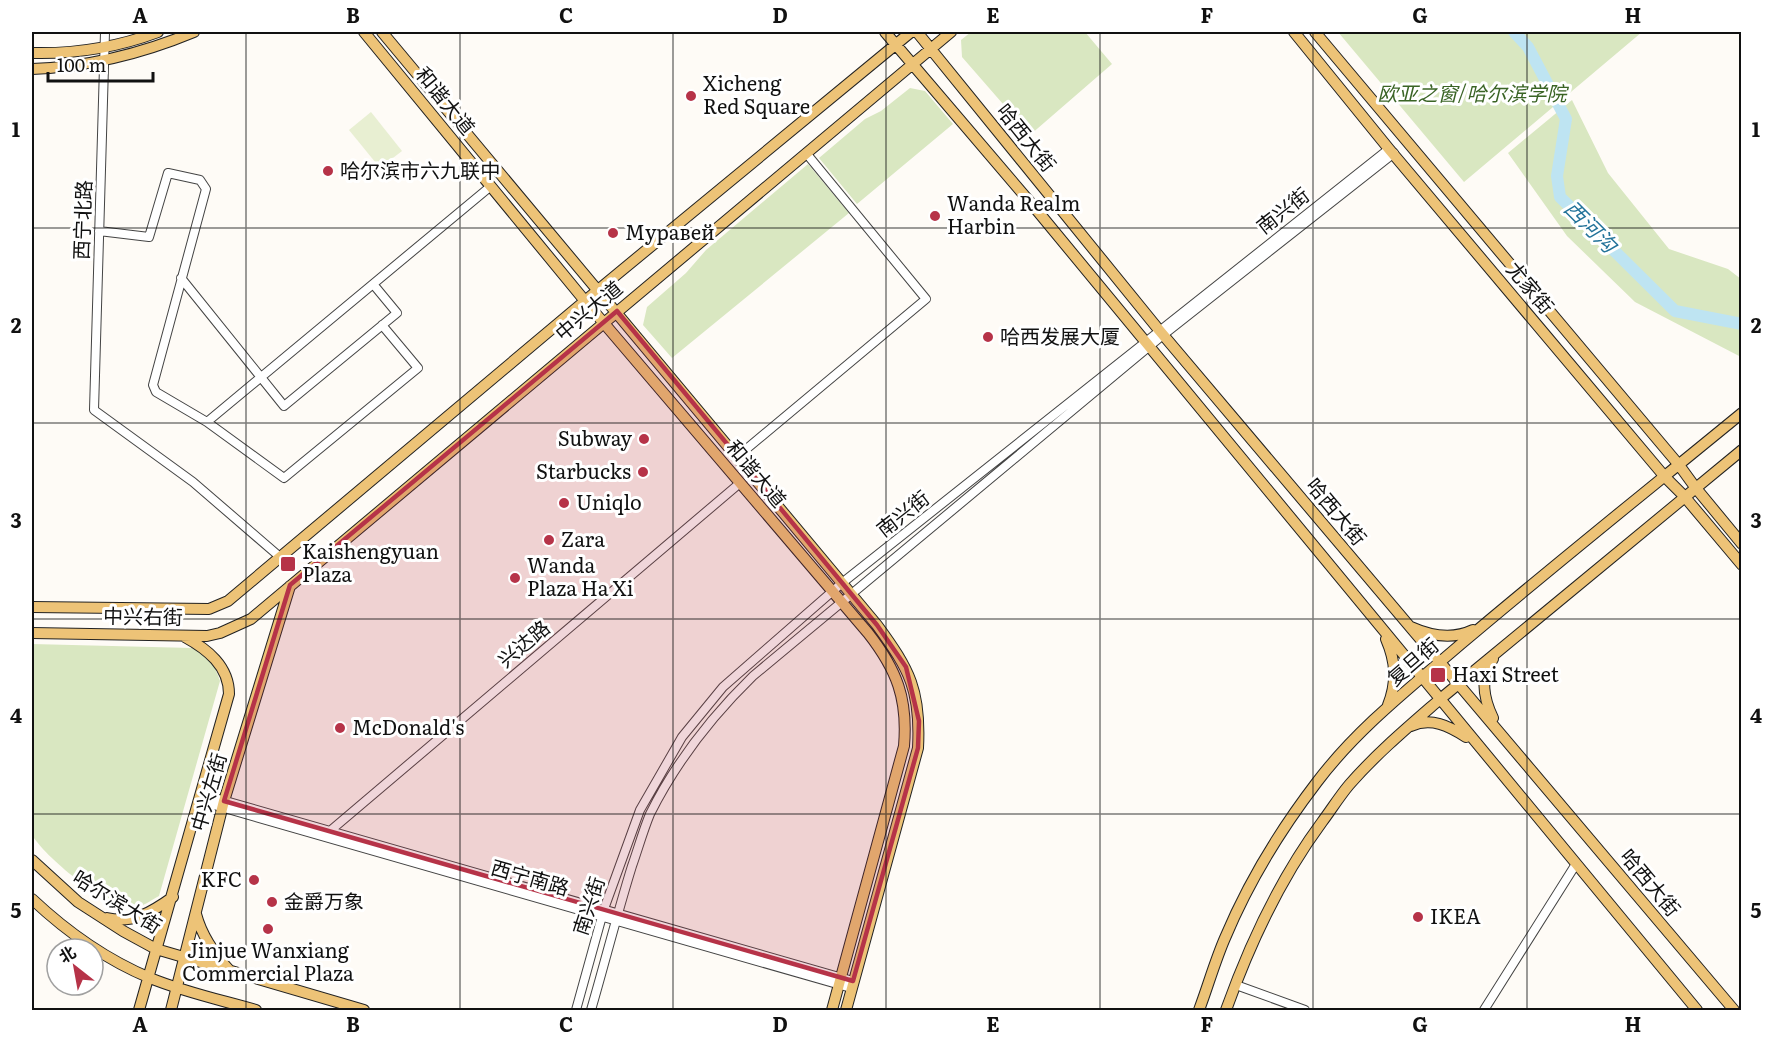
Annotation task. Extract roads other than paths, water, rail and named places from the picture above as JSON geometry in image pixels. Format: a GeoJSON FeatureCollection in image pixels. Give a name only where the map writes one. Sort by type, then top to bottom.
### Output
{"type":"FeatureCollection","features":[{"type":"Feature","properties":{"kind":"main road"},"geometry":{"type":"LineString","coordinates":[[32,53],[129,43],[158,32]]}},
{"type":"Feature","properties":{"kind":"main road"},"geometry":{"type":"LineString","coordinates":[[32,69],[62,67],[146,51],[194,32]]}},
{"type":"Feature","properties":{"kind":"main road","name":"和谐大道"},"geometry":{"type":"LineString","coordinates":[[364,32],[603,323],[880,648],[900,685],[906,718],[904,746],[832,1011]]}},
{"type":"Feature","properties":{"kind":"main road","name":"和谐大道"},"geometry":{"type":"LineString","coordinates":[[382,32],[852,594],[906,667],[915,692],[920,721],[918,748],[846,1011]]}},
{"type":"Feature","properties":{"kind":"main road","name":"哈西大街"},"geometry":{"type":"LineString","coordinates":[[885,32],[1147,344],[1697,1011]]}},
{"type":"Feature","properties":{"kind":"main road","name":"中兴大道"},"geometry":{"type":"LineString","coordinates":[[228,601],[598,290],[911,32]]}},
{"type":"Feature","properties":{"kind":"main road","name":"哈西大街"},"geometry":{"type":"LineString","coordinates":[[917,32],[1161,332],[1734,1011]]}},
{"type":"Feature","properties":{"kind":"main road","name":"中兴大道"},"geometry":{"type":"LineString","coordinates":[[251,619],[951,32]]}},
{"type":"Feature","properties":{"kind":"main road","name":"尤家街"},"geometry":{"type":"LineString","coordinates":[[1294,32],[1665,477],[1742,565]]}},
{"type":"Feature","properties":{"kind":"main road","name":"尤家街"},"geometry":{"type":"LineString","coordinates":[[1315,32],[1679,465],[1742,544]]}},
{"type":"Feature","properties":{"kind":"main road","name":"复旦街"},"geometry":{"type":"LineString","coordinates":[[1199,1011],[1225,938],[1251,883],[1316,782],[1341,753],[1386,709],[1484,624],[1742,414]]}},
{"type":"Feature","properties":{"kind":"main road"},"geometry":{"type":"LineString","coordinates":[[1227,1011],[1262,922],[1293,865],[1347,787],[1405,729],[1742,450]]}},
{"type":"Feature","properties":{"kind":"main road","name":"中兴左街"},"geometry":{"type":"LineString","coordinates":[[171,1011],[223,804],[290,585]]}},
{"type":"Feature","properties":{"kind":"main road","name":"中兴右街"},"geometry":{"type":"LineString","coordinates":[[32,608],[209,609],[228,601]]}},
{"type":"Feature","properties":{"kind":"main road","name":"中兴右街"},"geometry":{"type":"LineString","coordinates":[[32,633],[207,636],[220,633],[251,619]]}},
{"type":"Feature","properties":{"kind":"main road"},"geometry":{"type":"LineString","coordinates":[[1408,626],[1442,637],[1469,632],[1484,624]]}},
{"type":"Feature","properties":{"kind":"main road"},"geometry":{"type":"LineString","coordinates":[[1379,626],[1393,657],[1395,668],[1394,684],[1386,709]]}},
{"type":"Feature","properties":{"kind":"main road","name":"中兴左街"},"geometry":{"type":"LineString","coordinates":[[139,1011],[229,694],[230,685],[223,669],[214,657],[182,635]]}},
{"type":"Feature","properties":{"kind":"main road"},"geometry":{"type":"LineString","coordinates":[[1498,653],[1486,669],[1484,681],[1486,703],[1498,729]]}},
{"type":"Feature","properties":{"kind":"main road"},"geometry":{"type":"LineString","coordinates":[[1405,729],[1418,722],[1431,722],[1454,729],[1476,743]]}},
{"type":"Feature","properties":{"kind":"main road","name":"哈尔滨大街"},"geometry":{"type":"LineString","coordinates":[[32,860],[62,889],[98,916],[156,949],[364,1011]]}},
{"type":"Feature","properties":{"kind":"main road"},"geometry":{"type":"LineString","coordinates":[[98,916],[114,920],[133,919],[151,912],[173,897]]}},
{"type":"Feature","properties":{"kind":"main road"},"geometry":{"type":"LineString","coordinates":[[32,899],[74,935],[148,977],[256,1011]]}},
{"type":"Feature","properties":{"kind":"main road"},"geometry":{"type":"LineString","coordinates":[[196,911],[203,935],[231,972]]}},
{"type":"Feature","properties":{"kind":"street","name":"西宁北路"},"geometry":{"type":"LineString","coordinates":[[105,32],[94,410],[193,482],[280,557]]}},
{"type":"Feature","properties":{"kind":"street","name":"南兴街"},"geometry":{"type":"LineString","coordinates":[[591,1011],[616,916],[651,814],[676,767],[701,732],[753,676],[1161,332],[1392,151]]}},
{"type":"Feature","properties":{"kind":"street"},"geometry":{"type":"LineString","coordinates":[[738,456],[926,299],[806,153]]}},
{"type":"Feature","properties":{"kind":"street"},"geometry":{"type":"LineString","coordinates":[[99,231],[149,237],[168,173],[200,180],[206,189],[153,385],[156,392],[207,422],[284,478],[418,368],[382,325]]}},
{"type":"Feature","properties":{"kind":"street"},"geometry":{"type":"LineString","coordinates":[[207,422],[491,186]]}},
{"type":"Feature","properties":{"kind":"street"},"geometry":{"type":"LineString","coordinates":[[181,278],[284,406],[397,313],[373,284]]}},
{"type":"Feature","properties":{"kind":"street","name":"南兴街"},"geometry":{"type":"LineString","coordinates":[[576,1011],[603,912],[640,810],[682,737],[729,681],[842,583],[1147,344]]}},
{"type":"Feature","properties":{"kind":"street","name":"兴达路"},"geometry":{"type":"LineString","coordinates":[[330,831],[740,483]]}},
{"type":"Feature","properties":{"kind":"street","name":"西宁南路"},"geometry":{"type":"LineString","coordinates":[[201,798],[603,912]]}},
{"type":"Feature","properties":{"kind":"street","name":"西宁南路"},"geometry":{"type":"LineString","coordinates":[[223,804],[330,831],[852,985]]}},
{"type":"Feature","properties":{"kind":"street"},"geometry":{"type":"LineString","coordinates":[[1484,1011],[1576,864]]}},
{"type":"Feature","properties":{"kind":"street"},"geometry":{"type":"LineString","coordinates":[[1236,985],[1305,1011]]}},
{"type":"Feature","properties":{"kind":"waterway","name":"西河沟"},"geometry":{"type":"LineString","coordinates":[[1514,32],[1528,47],[1566,119],[1557,176],[1560,197],[1675,311],[1742,324]]}},
{"type":"Feature","properties":{"kind":"place","name":"Xicheng Red Square"},"geometry":{"type":"Point","coordinates":[691,96]}},
{"type":"Feature","properties":{"kind":"place","name":"哈尔滨市六九联中"},"geometry":{"type":"Point","coordinates":[328,171]}},
{"type":"Feature","properties":{"kind":"place","name":"Wanda Realm Harbin"},"geometry":{"type":"Point","coordinates":[935,216]}},
{"type":"Feature","properties":{"kind":"place","name":"Муравей"},"geometry":{"type":"Point","coordinates":[613,233]}},
{"type":"Feature","properties":{"kind":"place","name":"哈西发展大厦"},"geometry":{"type":"Point","coordinates":[988,337]}},
{"type":"Feature","properties":{"kind":"place","name":"Subway"},"geometry":{"type":"Point","coordinates":[644,439]}},
{"type":"Feature","properties":{"kind":"place","name":"Starbucks"},"geometry":{"type":"Point","coordinates":[643,472]}},
{"type":"Feature","properties":{"kind":"place","name":"Uniqlo"},"geometry":{"type":"Point","coordinates":[564,503]}},
{"type":"Feature","properties":{"kind":"place","name":"Zara"},"geometry":{"type":"Point","coordinates":[549,540]}},
{"type":"Feature","properties":{"kind":"place","name":"Kaishengyuan Plaza"},"geometry":{"type":"Point","coordinates":[288,564]}},
{"type":"Feature","properties":{"kind":"place","name":"Wanda Plaza Ha Xi"},"geometry":{"type":"Point","coordinates":[515,578]}},
{"type":"Feature","properties":{"kind":"place","name":"Haxi Street"},"geometry":{"type":"Point","coordinates":[1438,675]}},
{"type":"Feature","properties":{"kind":"place","name":"McDonald's"},"geometry":{"type":"Point","coordinates":[340,728]}},
{"type":"Feature","properties":{"kind":"place","name":"KFC"},"geometry":{"type":"Point","coordinates":[254,880]}},
{"type":"Feature","properties":{"kind":"place","name":"金爵万象"},"geometry":{"type":"Point","coordinates":[272,902]}},
{"type":"Feature","properties":{"kind":"place","name":"IKEA"},"geometry":{"type":"Point","coordinates":[1418,917]}},
{"type":"Feature","properties":{"kind":"place","name":"Jinjue Wanxiang Commercial Plaza"},"geometry":{"type":"Point","coordinates":[268,929]}},
{"type":"Feature","properties":{"kind":"park label","name":"欧亚之窗/哈尔滨学院"},"geometry":{"type":"Point","coordinates":[1472,94]}}]}
